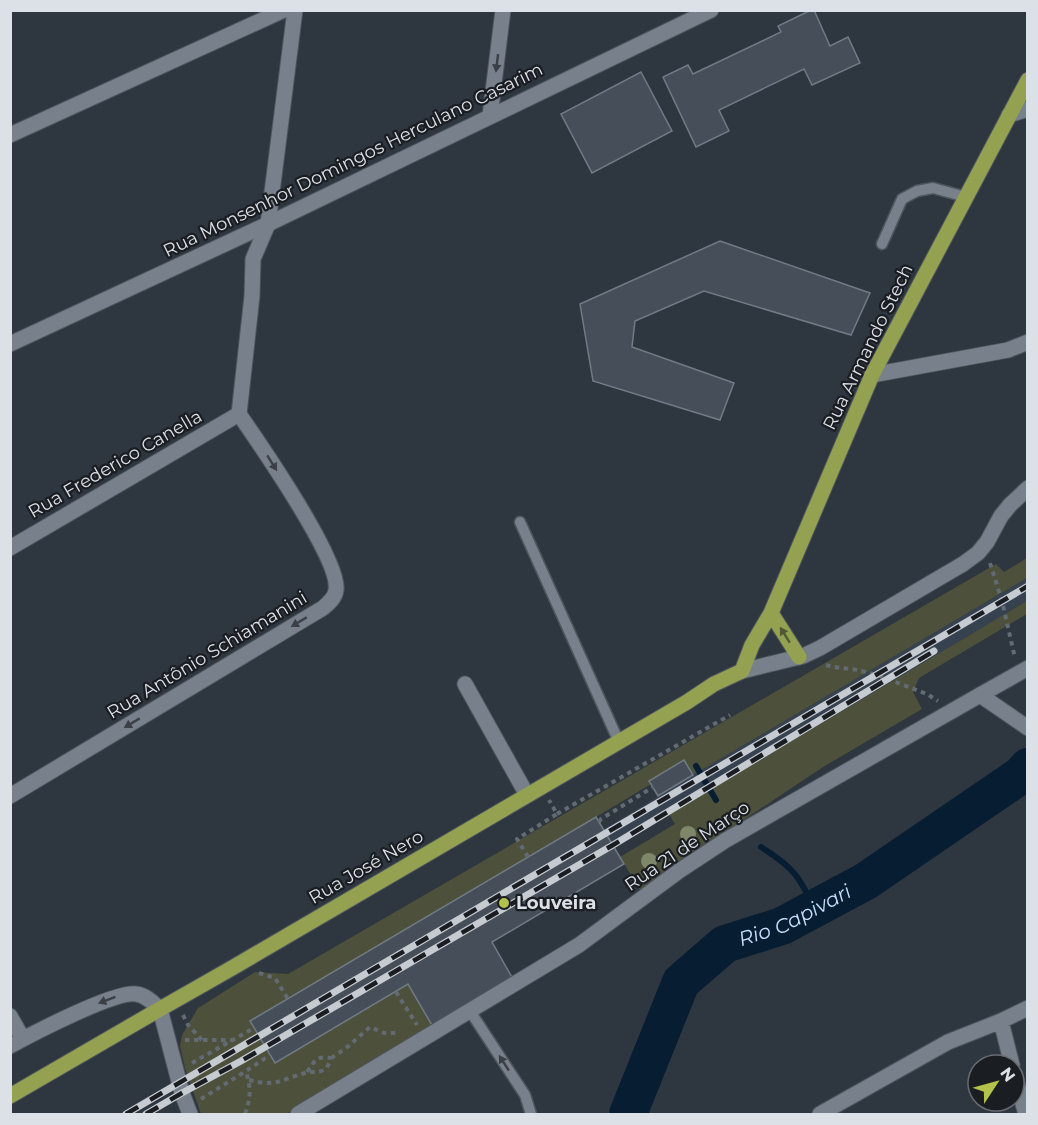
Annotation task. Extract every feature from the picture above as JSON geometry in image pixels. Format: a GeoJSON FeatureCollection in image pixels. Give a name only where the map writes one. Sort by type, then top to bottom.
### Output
{"type":"FeatureCollection","features":[{"type":"Feature","properties":{"kind":"main road","name":"Rua Armando Stech"},"geometry":{"type":"LineString","coordinates":[[742,670],[752,645],[771,613],[872,375],[1028,80]]}},
{"type":"Feature","properties":{"kind":"main road"},"geometry":{"type":"LineString","coordinates":[[771,613],[801,657]]}},
{"type":"Feature","properties":{"kind":"main road","name":"Rua José Nero"},"geometry":{"type":"LineString","coordinates":[[10,1096],[247,960],[714,684],[742,670]]}},
{"type":"Feature","properties":{"kind":"street"},"geometry":{"type":"LineString","coordinates":[[10,135],[284,10]]}},
{"type":"Feature","properties":{"kind":"street"},"geometry":{"type":"LineString","coordinates":[[239,414],[252,296],[253,259],[268,224],[295,10]]}},
{"type":"Feature","properties":{"kind":"street"},"geometry":{"type":"LineString","coordinates":[[490,116],[503,10]]}},
{"type":"Feature","properties":{"kind":"street","name":"Rua Monsenhor Domingos Herculano Casarim"},"geometry":{"type":"LineString","coordinates":[[10,344],[268,224],[705,12]]}},
{"type":"Feature","properties":{"kind":"street"},"geometry":{"type":"LineString","coordinates":[[1009,115],[1028,109]]}},
{"type":"Feature","properties":{"kind":"street"},"geometry":{"type":"LineString","coordinates":[[872,375],[1008,350],[1028,342]]}},
{"type":"Feature","properties":{"kind":"street","name":"Rua Frederico Canella"},"geometry":{"type":"LineString","coordinates":[[10,548],[239,414]]}},
{"type":"Feature","properties":{"kind":"street","name":"Rua Antônio Schiamanini"},"geometry":{"type":"LineString","coordinates":[[10,796],[323,608],[333,599],[336,578],[321,544],[239,414]]}},
{"type":"Feature","properties":{"kind":"street"},"geometry":{"type":"LineString","coordinates":[[742,670],[801,657],[820,648],[963,564],[978,553],[1001,516],[1028,488]]}},
{"type":"Feature","properties":{"kind":"street","name":"Rua 21 de Março"},"geometry":{"type":"LineString","coordinates":[[298,1114],[421,1031],[470,1011],[579,945],[679,871],[726,840],[1023,670]]}},
{"type":"Feature","properties":{"kind":"street"},"geometry":{"type":"LineString","coordinates":[[465,684],[534,791]]}},
{"type":"Feature","properties":{"kind":"street"},"geometry":{"type":"LineString","coordinates":[[980,695],[1025,726]]}},
{"type":"Feature","properties":{"kind":"street"},"geometry":{"type":"LineString","coordinates":[[10,1016],[17,1043],[101,1002],[121,995],[136,994],[147,998],[160,1009],[182,1093],[191,1113]]}},
{"type":"Feature","properties":{"kind":"street"},"geometry":{"type":"LineString","coordinates":[[819,1114],[948,1042],[1028,1008]]}},
{"type":"Feature","properties":{"kind":"street"},"geometry":{"type":"LineString","coordinates":[[1001,1021],[1009,1053]]}},
{"type":"Feature","properties":{"kind":"lane"},"geometry":{"type":"LineString","coordinates":[[882,244],[902,199],[917,191],[933,188],[966,197]]}},
{"type":"Feature","properties":{"kind":"lane"},"geometry":{"type":"LineString","coordinates":[[520,522],[619,742]]}},
{"type":"Feature","properties":{"kind":"lane"},"geometry":{"type":"LineString","coordinates":[[470,1011],[525,1095],[531,1114]]}},
{"type":"Feature","properties":{"kind":"path"},"geometry":{"type":"LineString","coordinates":[[984,545],[1023,670]]}},
{"type":"Feature","properties":{"kind":"path"},"geometry":{"type":"LineString","coordinates":[[801,657],[834,668],[878,675],[927,694],[954,710]]}},
{"type":"Feature","properties":{"kind":"path"},"geometry":{"type":"LineString","coordinates":[[528,857],[517,839],[730,715]]}},
{"type":"Feature","properties":{"kind":"path"},"geometry":{"type":"LineString","coordinates":[[599,822],[652,786]]}},
{"type":"Feature","properties":{"kind":"path"},"geometry":{"type":"LineString","coordinates":[[534,791],[557,814]]}},
{"type":"Feature","properties":{"kind":"path"},"geometry":{"type":"LineString","coordinates":[[247,960],[255,972],[275,978],[288,999]]}},
{"type":"Feature","properties":{"kind":"path"},"geometry":{"type":"LineString","coordinates":[[396,992],[421,1031]]}},
{"type":"Feature","properties":{"kind":"path"},"geometry":{"type":"LineString","coordinates":[[174,1001],[188,1025],[203,1040]]}},
{"type":"Feature","properties":{"kind":"path"},"geometry":{"type":"LineString","coordinates":[[249,1080],[271,1084],[307,1072],[323,1070],[331,1058],[370,1027],[384,1033],[397,1034]]}},
{"type":"Feature","properties":{"kind":"path"},"geometry":{"type":"LineString","coordinates":[[185,1068],[254,1028]]}},
{"type":"Feature","properties":{"kind":"path"},"geometry":{"type":"LineString","coordinates":[[408,1030],[421,1031]]}},
{"type":"Feature","properties":{"kind":"path"},"geometry":{"type":"LineString","coordinates":[[181,1039],[232,1040]]}},
{"type":"Feature","properties":{"kind":"path"},"geometry":{"type":"LineString","coordinates":[[200,1099],[270,1055]]}},
{"type":"Feature","properties":{"kind":"path"},"geometry":{"type":"LineString","coordinates":[[307,1072],[319,1058],[331,1058]]}},
{"type":"Feature","properties":{"kind":"path"},"geometry":{"type":"LineString","coordinates":[[245,1114],[251,1088],[246,1071]]}},
{"type":"Feature","properties":{"kind":"shaded area"},"geometry":{"type":"Polygon","coordinates":[[[1027,578],[1027,601],[614,847],[603,830],[693,775],[1027,578]]]}},
{"type":"Feature","properties":{"kind":"green space"},"geometry":{"type":"Polygon","coordinates":[[[1027,558],[1027,578],[693,775],[684,760],[649,781],[651,784],[250,1022],[275,1063],[408,984],[433,1027],[286,1114],[201,1114],[180,1046],[182,1035],[198,1008],[255,972],[288,974],[996,564],[1004,572],[1027,558]]]}},
{"type":"Feature","properties":{"kind":"green space"},"geometry":{"type":"Polygon","coordinates":[[[1027,601],[1027,614],[919,678],[913,692],[922,709],[823,767],[689,854],[640,890],[620,857],[675,824],[669,814],[1027,601]]]}},
{"type":"Feature","properties":{"kind":"building"},"geometry":{"type":"Polygon","coordinates":[[[814,10],[830,46],[848,37],[860,63],[812,85],[804,69],[719,110],[729,131],[696,147],[663,77],[688,65],[693,74],[781,32],[778,26],[814,10]]]}},
{"type":"Feature","properties":{"kind":"building"},"geometry":{"type":"Polygon","coordinates":[[[641,72],[672,131],[592,173],[561,114],[641,72]]]}},
{"type":"Feature","properties":{"kind":"building"},"geometry":{"type":"Polygon","coordinates":[[[720,241],[870,293],[851,335],[704,291],[635,321],[632,347],[734,383],[720,420],[593,381],[580,304],[720,241]]]}},
{"type":"Feature","properties":{"kind":"building"},"geometry":{"type":"Polygon","coordinates":[[[684,760],[693,775],[658,796],[649,781],[684,760]]]}},
{"type":"Feature","properties":{"kind":"building","name":"Louveira"},"geometry":{"type":"Polygon","coordinates":[[[596,817],[624,864],[492,942],[513,979],[433,1027],[408,984],[275,1063],[250,1021],[596,817]]]}},
{"type":"Feature","properties":{"kind":"waterway"},"geometry":{"type":"LineString","coordinates":[[696,766],[716,800]]}},
{"type":"Feature","properties":{"kind":"waterway","name":"Rio Capivari"},"geometry":{"type":"LineString","coordinates":[[628,1114],[681,982],[725,944],[782,926],[866,881],[1021,775],[1028,767]]}},
{"type":"Feature","properties":{"kind":"waterway"},"geometry":{"type":"LineString","coordinates":[[761,847],[781,860],[794,873],[815,909]]}},
{"type":"Feature","properties":{"kind":"railway"},"geometry":{"type":"LineString","coordinates":[[126,1114],[1028,586]]}},
{"type":"Feature","properties":{"kind":"railway"},"geometry":{"type":"LineString","coordinates":[[146,1114],[613,845],[934,651]]}},
{"type":"Feature","properties":{"kind":"place","name":"Louveira"},"geometry":{"type":"Point","coordinates":[504,903]}}]}
